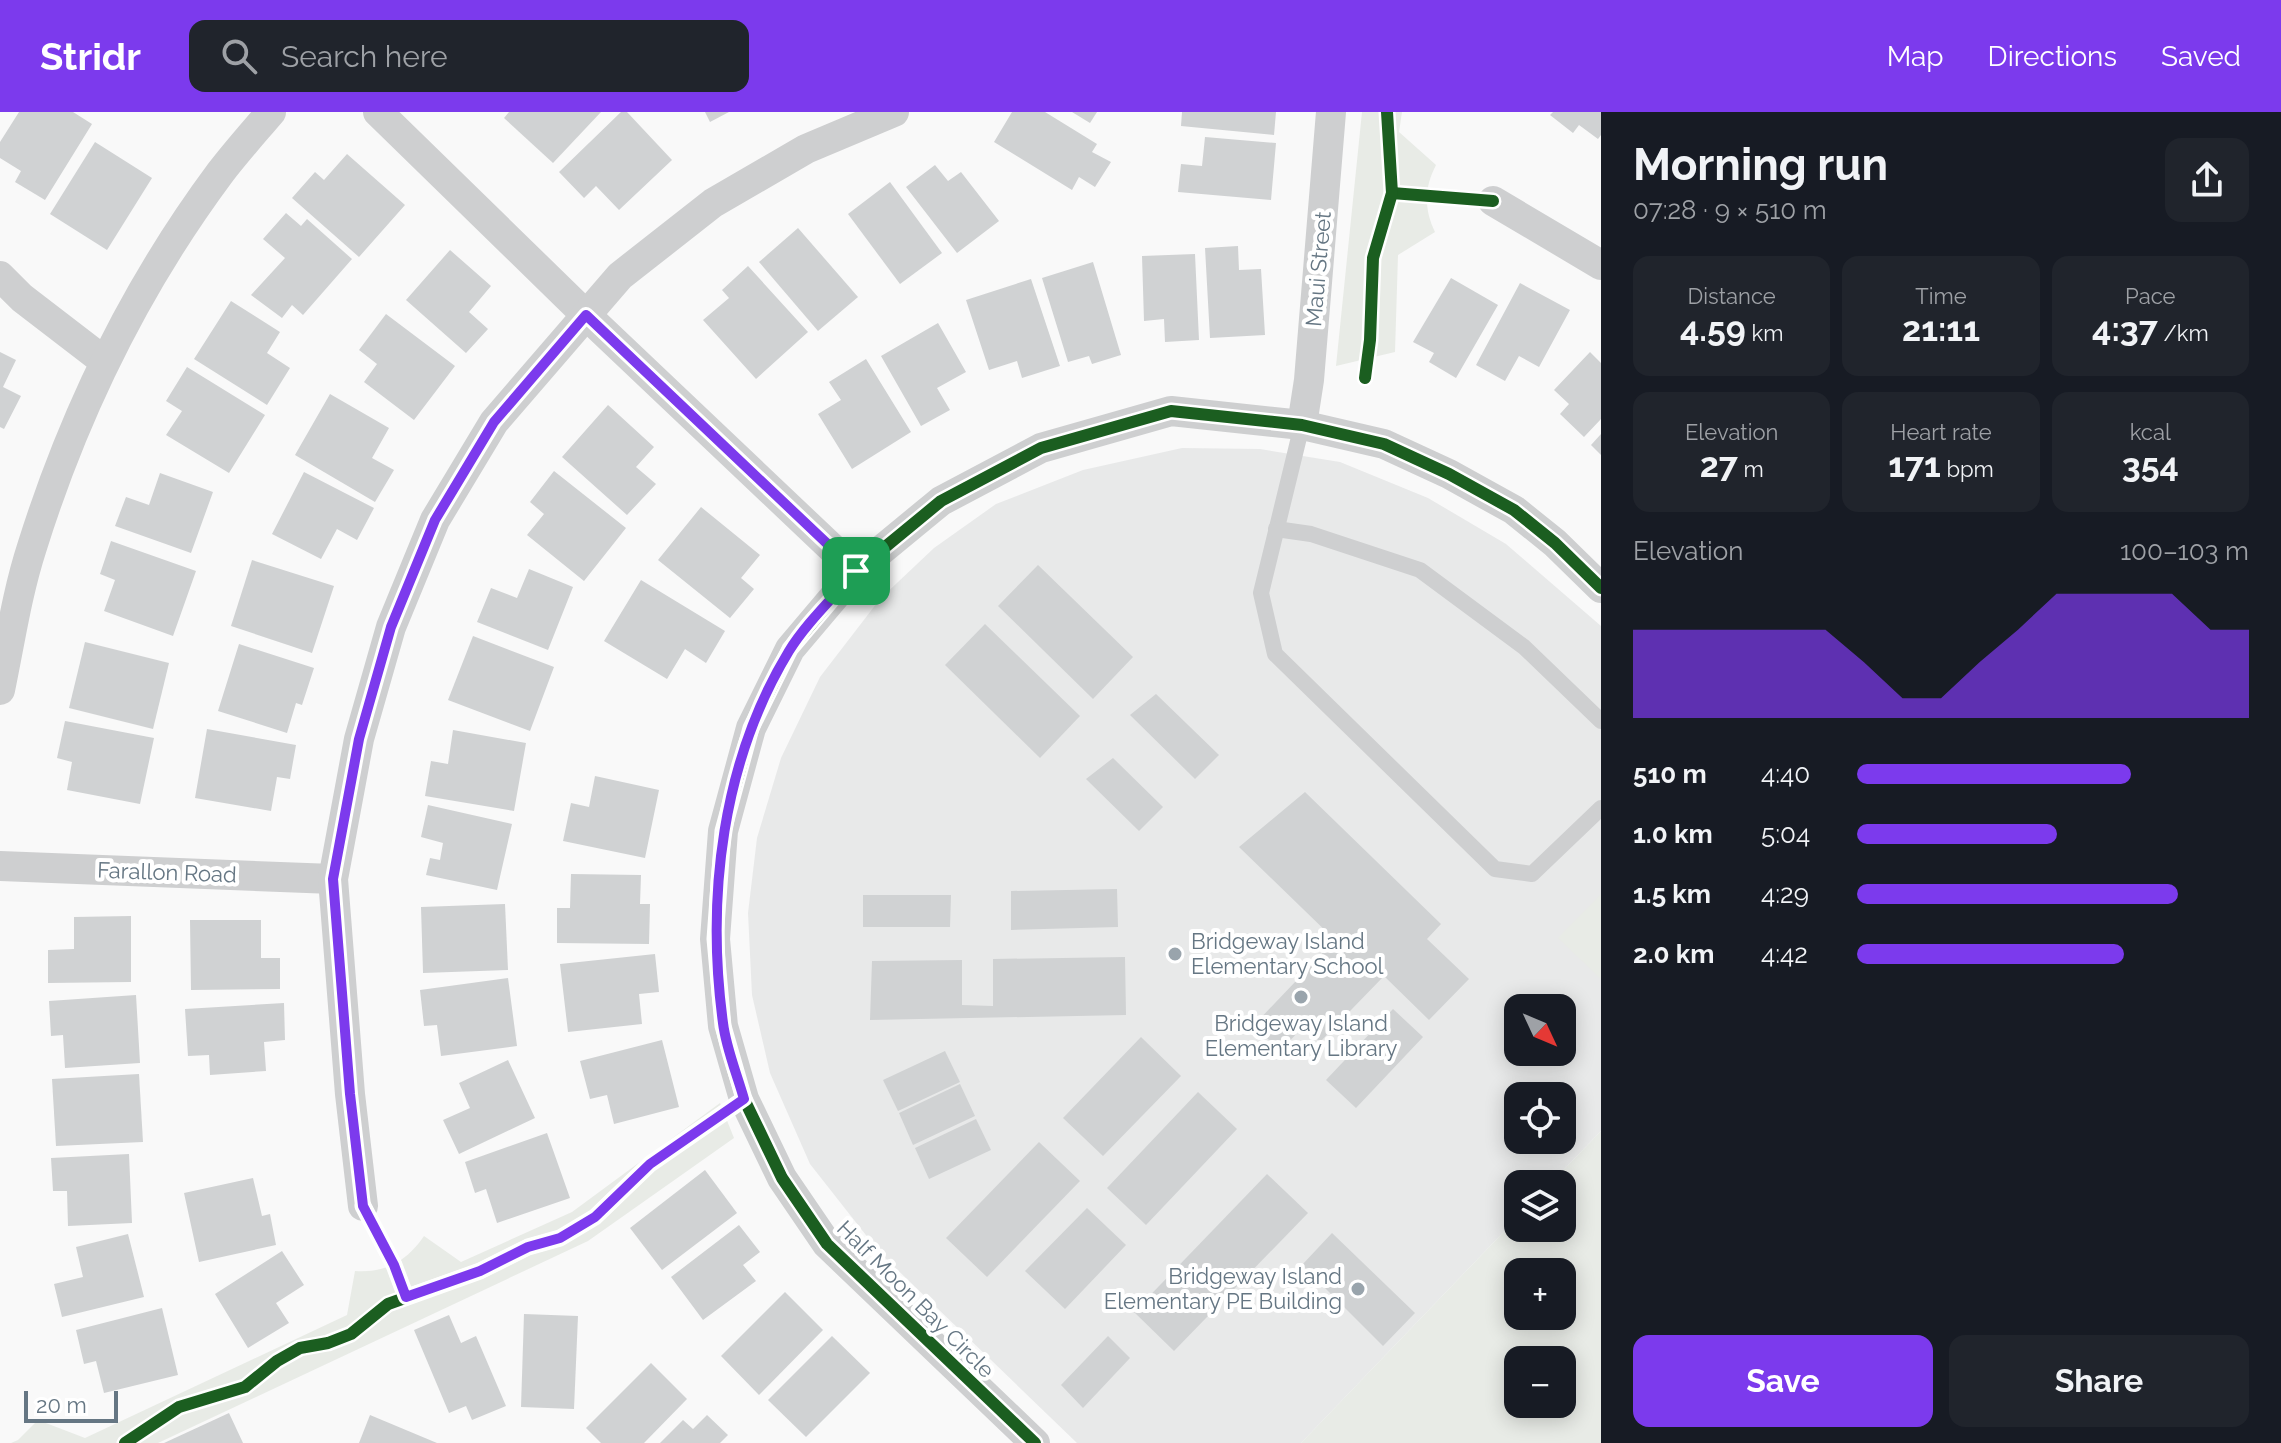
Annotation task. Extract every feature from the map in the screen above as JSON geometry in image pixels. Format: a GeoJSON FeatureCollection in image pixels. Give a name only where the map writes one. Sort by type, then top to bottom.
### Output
{"type":"FeatureCollection","features":[{"type":"Feature","properties":{"kind":"street"},"geometry":{"type":"LineString","coordinates":[[0,690],[30,550],[63,455],[104,361],[160,263],[220,173],[271,112]]}},
{"type":"Feature","properties":{"kind":"street"},"geometry":{"type":"LineString","coordinates":[[378,112],[856,571]]}},
{"type":"Feature","properties":{"kind":"street"},"geometry":{"type":"LineString","coordinates":[[363,1206],[350,1094],[333,879],[359,739],[391,627],[435,520],[494,422],[620,276],[713,203],[806,149],[894,112]]}},
{"type":"Feature","properties":{"kind":"street","name":"Maui Street"},"geometry":{"type":"LineString","coordinates":[[1302,425],[1309,380],[1331,112]]}},
{"type":"Feature","properties":{"kind":"street"},"geometry":{"type":"LineString","coordinates":[[1493,201],[1601,265]]}},
{"type":"Feature","properties":{"kind":"street"},"geometry":{"type":"LineString","coordinates":[[0,276],[22,298],[104,361]]}},
{"type":"Feature","properties":{"kind":"street","name":"Half Moon Bay Circle"},"geometry":{"type":"LineString","coordinates":[[1035,1443],[827,1244],[782,1178],[750,1112],[723,1026],[715,939],[723,831],[751,728],[790,649],[856,571],[941,501],[1041,448],[1171,411],[1302,425],[1384,444],[1449,474],[1514,510],[1555,543],[1601,588]]}},
{"type":"Feature","properties":{"kind":"street","name":"Farallon Road"},"geometry":{"type":"LineString","coordinates":[[0,866],[333,879]]}},
{"type":"Feature","properties":{"kind":"lane"},"geometry":{"type":"LineString","coordinates":[[1302,425],[1261,593],[1275,654],[1495,869],[1532,874],[1601,808]]}},
{"type":"Feature","properties":{"kind":"lane"},"geometry":{"type":"LineString","coordinates":[[1276,529],[1311,534],[1420,570],[1524,647],[1601,721]]}},
{"type":"Feature","properties":{"kind":"shaded area"},"geometry":{"type":"Polygon","coordinates":[[[1362,112],[1402,112],[1399,132],[1436,165],[1427,198],[1435,232],[1398,255],[1395,352],[1336,366],[1362,112]]]}},
{"type":"Feature","properties":{"kind":"shaded area","name":"Bridgeway Island Elementary School"},"geometry":{"type":"Polygon","coordinates":[[[1182,448],[1260,449],[1340,462],[1428,498],[1506,544],[1601,626],[1601,1131],[1563,1170],[1504,1170],[1504,1232],[1301,1443],[1077,1443],[880,1253],[810,1164],[770,1073],[752,995],[748,913],[757,838],[781,758],[820,677],[880,599],[934,548],[996,504],[1083,470],[1182,448]]]}},
{"type":"Feature","properties":{"kind":"shaded area"},"geometry":{"type":"Polygon","coordinates":[[[1601,894],[1601,979],[1558,938],[1601,894]]]}},
{"type":"Feature","properties":{"kind":"shaded area"},"geometry":{"type":"Polygon","coordinates":[[[720,1103],[734,1138],[588,1241],[158,1443],[11,1443],[38,1420],[85,1438],[347,1315],[355,1271],[376,1270],[395,1264],[424,1236],[461,1262],[572,1212],[720,1103]]]}},
{"type":"Feature","properties":{"kind":"shaded area"},"geometry":{"type":"Polygon","coordinates":[[[1601,1131],[1601,1443],[1301,1443],[1504,1232],[1504,1242],[1576,1242],[1576,1170],[1563,1170],[1601,1131]]]}},
{"type":"Feature","properties":{"kind":"building"},"geometry":{"type":"Polygon","coordinates":[[[19,112],[73,112],[92,124],[45,200],[15,182],[21,171],[0,158],[0,142],[19,112]]]}},
{"type":"Feature","properties":{"kind":"building"},"geometry":{"type":"Polygon","coordinates":[[[509,112],[601,112],[553,163],[504,118],[509,112]]]}},
{"type":"Feature","properties":{"kind":"building"},"geometry":{"type":"Polygon","coordinates":[[[621,112],[627,112],[672,160],[619,210],[596,186],[584,198],[559,172],[621,112]]]}},
{"type":"Feature","properties":{"kind":"building"},"geometry":{"type":"Polygon","coordinates":[[[705,112],[729,112],[710,122],[705,112]]]}},
{"type":"Feature","properties":{"kind":"building"},"geometry":{"type":"Polygon","coordinates":[[[1012,112],[1045,112],[1097,144],[1092,152],[1111,162],[1095,187],[1079,177],[1072,190],[994,142],[1012,112]]]}},
{"type":"Feature","properties":{"kind":"building"},"geometry":{"type":"Polygon","coordinates":[[[1072,112],[1097,112],[1090,123],[1072,112]]]}},
{"type":"Feature","properties":{"kind":"building"},"geometry":{"type":"Polygon","coordinates":[[[1182,112],[1276,112],[1274,135],[1181,126],[1182,112]]]}},
{"type":"Feature","properties":{"kind":"building"},"geometry":{"type":"Polygon","coordinates":[[[1553,112],[1601,112],[1601,135],[1598,139],[1579,125],[1573,133],[1550,115],[1553,112]]]}},
{"type":"Feature","properties":{"kind":"building"},"geometry":{"type":"Polygon","coordinates":[[[1205,137],[1276,143],[1271,200],[1178,192],[1181,164],[1202,166],[1205,137]]]}},
{"type":"Feature","properties":{"kind":"building"},"geometry":{"type":"Polygon","coordinates":[[[95,142],[152,178],[107,250],[50,214],[95,142]]]}},
{"type":"Feature","properties":{"kind":"building"},"geometry":{"type":"Polygon","coordinates":[[[347,154],[405,205],[359,257],[292,198],[315,172],[324,180],[347,154]]]}},
{"type":"Feature","properties":{"kind":"building"},"geometry":{"type":"Polygon","coordinates":[[[935,165],[948,181],[961,172],[999,221],[957,253],[906,187],[935,165]]]}},
{"type":"Feature","properties":{"kind":"building"},"geometry":{"type":"Polygon","coordinates":[[[890,182],[942,253],[900,284],[848,214],[890,182]]]}},
{"type":"Feature","properties":{"kind":"building"},"geometry":{"type":"Polygon","coordinates":[[[286,213],[301,226],[307,219],[352,259],[303,315],[292,305],[282,318],[251,295],[285,258],[263,239],[286,213]]]}},
{"type":"Feature","properties":{"kind":"building"},"geometry":{"type":"Polygon","coordinates":[[[798,228],[858,297],[818,331],[759,262],[798,228]]]}},
{"type":"Feature","properties":{"kind":"building"},"geometry":{"type":"Polygon","coordinates":[[[1238,246],[1239,270],[1261,269],[1265,335],[1210,338],[1205,248],[1238,246]]]}},
{"type":"Feature","properties":{"kind":"building"},"geometry":{"type":"Polygon","coordinates":[[[450,250],[491,286],[469,312],[488,329],[466,353],[406,300],[450,250]]]}},
{"type":"Feature","properties":{"kind":"building"},"geometry":{"type":"Polygon","coordinates":[[[1195,254],[1199,340],[1165,342],[1164,319],[1144,321],[1142,256],[1195,254]]]}},
{"type":"Feature","properties":{"kind":"building"},"geometry":{"type":"Polygon","coordinates":[[[1093,262],[1121,355],[1092,364],[1089,356],[1068,362],[1042,278],[1093,262]]]}},
{"type":"Feature","properties":{"kind":"building"},"geometry":{"type":"Polygon","coordinates":[[[748,266],[808,332],[756,379],[703,320],[729,298],[722,290],[748,266]]]}},
{"type":"Feature","properties":{"kind":"building"},"geometry":{"type":"Polygon","coordinates":[[[1451,278],[1498,305],[1456,378],[1429,362],[1434,353],[1413,342],[1451,278]]]}},
{"type":"Feature","properties":{"kind":"building"},"geometry":{"type":"Polygon","coordinates":[[[1031,279],[1060,366],[1022,378],[1017,361],[989,370],[966,300],[1031,279]]]}},
{"type":"Feature","properties":{"kind":"building"},"geometry":{"type":"Polygon","coordinates":[[[1520,283],[1570,310],[1539,367],[1519,356],[1505,381],[1476,365],[1520,283]]]}},
{"type":"Feature","properties":{"kind":"building"},"geometry":{"type":"Polygon","coordinates":[[[231,301],[280,332],[267,353],[290,368],[267,405],[194,359],[231,301]]]}},
{"type":"Feature","properties":{"kind":"building"},"geometry":{"type":"Polygon","coordinates":[[[386,314],[455,366],[414,420],[364,382],[377,364],[359,350],[386,314]]]}},
{"type":"Feature","properties":{"kind":"building"},"geometry":{"type":"Polygon","coordinates":[[[938,323],[966,372],[937,388],[950,410],[921,426],[881,356],[938,323]]]}},
{"type":"Feature","properties":{"kind":"building"},"geometry":{"type":"Polygon","coordinates":[[[0,352],[16,360],[3,387],[21,396],[4,429],[0,427],[0,352]]]}},
{"type":"Feature","properties":{"kind":"building"},"geometry":{"type":"Polygon","coordinates":[[[1590,352],[1601,363],[1601,419],[1584,437],[1560,414],[1569,404],[1554,390],[1590,352]]]}},
{"type":"Feature","properties":{"kind":"building"},"geometry":{"type":"Polygon","coordinates":[[[866,359],[911,432],[852,469],[818,414],[841,400],[829,382],[866,359]]]}},
{"type":"Feature","properties":{"kind":"building"},"geometry":{"type":"Polygon","coordinates":[[[187,367],[265,415],[229,473],[166,435],[182,411],[166,401],[187,367]]]}},
{"type":"Feature","properties":{"kind":"building"},"geometry":{"type":"Polygon","coordinates":[[[330,394],[389,428],[372,458],[394,470],[375,502],[295,455],[330,394]]]}},
{"type":"Feature","properties":{"kind":"building"},"geometry":{"type":"Polygon","coordinates":[[[608,405],[654,447],[636,467],[656,484],[627,515],[562,457],[608,405]]]}},
{"type":"Feature","properties":{"kind":"building"},"geometry":{"type":"Polygon","coordinates":[[[1601,434],[1601,455],[1591,445],[1601,434]]]}},
{"type":"Feature","properties":{"kind":"building"},"geometry":{"type":"Polygon","coordinates":[[[554,471],[626,528],[584,581],[527,535],[544,514],[530,502],[554,471]]]}},
{"type":"Feature","properties":{"kind":"building"},"geometry":{"type":"Polygon","coordinates":[[[304,472],[374,508],[357,540],[337,529],[321,559],[272,534],[304,472]]]}},
{"type":"Feature","properties":{"kind":"building"},"geometry":{"type":"Polygon","coordinates":[[[160,473],[213,492],[191,553],[115,526],[126,497],[149,505],[160,473]]]}},
{"type":"Feature","properties":{"kind":"building"},"geometry":{"type":"Polygon","coordinates":[[[701,507],[760,555],[741,578],[754,589],[730,618],[658,560],[701,507]]]}},
{"type":"Feature","properties":{"kind":"building"},"geometry":{"type":"Polygon","coordinates":[[[111,541],[196,571],[173,636],[104,611],[115,580],[100,574],[111,541]]]}},
{"type":"Feature","properties":{"kind":"building"},"geometry":{"type":"Polygon","coordinates":[[[252,560],[334,586],[312,653],[231,626],[252,560]]]}},
{"type":"Feature","properties":{"kind":"building"},"geometry":{"type":"Polygon","coordinates":[[[1038,565],[1133,657],[1093,699],[998,606],[1038,565]]]}},
{"type":"Feature","properties":{"kind":"building"},"geometry":{"type":"Polygon","coordinates":[[[529,569],[573,587],[548,650],[477,622],[491,588],[517,598],[529,569]]]}},
{"type":"Feature","properties":{"kind":"building"},"geometry":{"type":"Polygon","coordinates":[[[641,580],[725,631],[706,663],[685,649],[667,679],[604,641],[641,580]]]}},
{"type":"Feature","properties":{"kind":"building"},"geometry":{"type":"Polygon","coordinates":[[[985,624],[1080,716],[1040,758],[945,665],[985,624]]]}},
{"type":"Feature","properties":{"kind":"building"},"geometry":{"type":"Polygon","coordinates":[[[473,636],[554,667],[530,731],[448,700],[473,636]]]}},
{"type":"Feature","properties":{"kind":"building"},"geometry":{"type":"Polygon","coordinates":[[[85,642],[169,663],[153,729],[69,708],[85,642]]]}},
{"type":"Feature","properties":{"kind":"building"},"geometry":{"type":"Polygon","coordinates":[[[239,644],[314,668],[302,705],[296,703],[287,733],[218,711],[239,644]]]}},
{"type":"Feature","properties":{"kind":"building"},"geometry":{"type":"Polygon","coordinates":[[[1156,694],[1219,755],[1195,779],[1130,715],[1156,694]]]}},
{"type":"Feature","properties":{"kind":"building"},"geometry":{"type":"Polygon","coordinates":[[[65,721],[154,738],[140,804],[67,790],[72,762],[57,758],[65,721]]]}},
{"type":"Feature","properties":{"kind":"building"},"geometry":{"type":"Polygon","coordinates":[[[207,729],[296,745],[290,779],[277,777],[271,811],[195,798],[207,729]]]}},
{"type":"Feature","properties":{"kind":"building"},"geometry":{"type":"Polygon","coordinates":[[[453,730],[526,743],[514,811],[425,796],[431,761],[448,764],[453,730]]]}},
{"type":"Feature","properties":{"kind":"building"},"geometry":{"type":"Polygon","coordinates":[[[1113,758],[1163,807],[1139,831],[1086,779],[1113,758]]]}},
{"type":"Feature","properties":{"kind":"building"},"geometry":{"type":"Polygon","coordinates":[[[595,776],[659,790],[645,858],[563,841],[571,803],[589,807],[595,776]]]}},
{"type":"Feature","properties":{"kind":"building"},"geometry":{"type":"Polygon","coordinates":[[[1305,792],[1441,924],[1427,939],[1469,979],[1429,1020],[1384,976],[1320,1042],[1304,1026],[1280,1051],[1254,1025],[1335,940],[1239,847],[1305,792]]]}},
{"type":"Feature","properties":{"kind":"building"},"geometry":{"type":"Polygon","coordinates":[[[428,805],[512,824],[497,890],[426,875],[430,858],[440,860],[443,843],[421,837],[428,805]]]}},
{"type":"Feature","properties":{"kind":"building"},"geometry":{"type":"Polygon","coordinates":[[[571,874],[641,875],[640,904],[650,904],[649,944],[557,943],[557,908],[570,908],[571,874]]]}},
{"type":"Feature","properties":{"kind":"building"},"geometry":{"type":"Polygon","coordinates":[[[1117,889],[1118,927],[1011,930],[1011,891],[1117,889]]]}},
{"type":"Feature","properties":{"kind":"building"},"geometry":{"type":"Polygon","coordinates":[[[863,895],[951,895],[950,927],[863,927],[863,895]]]}},
{"type":"Feature","properties":{"kind":"building"},"geometry":{"type":"Polygon","coordinates":[[[505,904],[508,970],[423,973],[421,907],[505,904]]]}},
{"type":"Feature","properties":{"kind":"building"},"geometry":{"type":"Polygon","coordinates":[[[131,916],[131,982],[48,983],[48,950],[74,949],[74,917],[131,916]]]}},
{"type":"Feature","properties":{"kind":"building"},"geometry":{"type":"Polygon","coordinates":[[[190,920],[261,920],[261,958],[280,958],[280,989],[191,990],[190,920]]]}},
{"type":"Feature","properties":{"kind":"building"},"geometry":{"type":"Polygon","coordinates":[[[655,954],[659,992],[639,994],[642,1024],[568,1032],[560,964],[655,954]]]}},
{"type":"Feature","properties":{"kind":"building"},"geometry":{"type":"Polygon","coordinates":[[[1125,957],[1126,1015],[870,1020],[872,961],[962,960],[962,1005],[993,1006],[993,959],[1125,957]]]}},
{"type":"Feature","properties":{"kind":"building"},"geometry":{"type":"Polygon","coordinates":[[[508,978],[517,1046],[441,1056],[437,1025],[424,1026],[420,990],[508,978]]]}},
{"type":"Feature","properties":{"kind":"building"},"geometry":{"type":"Polygon","coordinates":[[[136,995],[140,1063],[65,1068],[63,1035],[51,1036],[49,1001],[136,995]]]}},
{"type":"Feature","properties":{"kind":"building"},"geometry":{"type":"Polygon","coordinates":[[[284,1003],[285,1040],[264,1042],[266,1071],[210,1075],[209,1055],[188,1056],[185,1009],[284,1003]]]}},
{"type":"Feature","properties":{"kind":"building"},"geometry":{"type":"Polygon","coordinates":[[[1393,1009],[1423,1037],[1356,1108],[1326,1080],[1393,1009]]]}},
{"type":"Feature","properties":{"kind":"building"},"geometry":{"type":"Polygon","coordinates":[[[1141,1037],[1181,1076],[1103,1156],[1063,1118],[1141,1037]]]}},
{"type":"Feature","properties":{"kind":"building"},"geometry":{"type":"Polygon","coordinates":[[[662,1040],[679,1107],[614,1124],[607,1095],[590,1099],[580,1061],[662,1040]]]}},
{"type":"Feature","properties":{"kind":"building"},"geometry":{"type":"Polygon","coordinates":[[[945,1051],[960,1082],[898,1111],[883,1080],[945,1051]]]}},
{"type":"Feature","properties":{"kind":"building"},"geometry":{"type":"Polygon","coordinates":[[[508,1060],[535,1118],[459,1154],[443,1120],[470,1108],[459,1083],[508,1060]]]}},
{"type":"Feature","properties":{"kind":"building"},"geometry":{"type":"Polygon","coordinates":[[[139,1074],[143,1142],[56,1146],[52,1079],[139,1074]]]}},
{"type":"Feature","properties":{"kind":"building"},"geometry":{"type":"Polygon","coordinates":[[[960,1084],[975,1116],[913,1145],[899,1113],[960,1084]]]}},
{"type":"Feature","properties":{"kind":"building"},"geometry":{"type":"Polygon","coordinates":[[[1198,1092],[1237,1129],[1146,1225],[1107,1188],[1198,1092]]]}},
{"type":"Feature","properties":{"kind":"building"},"geometry":{"type":"Polygon","coordinates":[[[976,1119],[991,1150],[929,1179],[915,1148],[976,1119]]]}},
{"type":"Feature","properties":{"kind":"building"},"geometry":{"type":"Polygon","coordinates":[[[547,1133],[570,1198],[497,1223],[486,1189],[475,1193],[465,1162],[547,1133]]]}},
{"type":"Feature","properties":{"kind":"building"},"geometry":{"type":"Polygon","coordinates":[[[1039,1142],[1080,1181],[987,1277],[946,1238],[1039,1142]]]}},
{"type":"Feature","properties":{"kind":"building"},"geometry":{"type":"Polygon","coordinates":[[[129,1154],[132,1223],[68,1226],[67,1191],[53,1191],[51,1158],[129,1154]]]}},
{"type":"Feature","properties":{"kind":"building"},"geometry":{"type":"Polygon","coordinates":[[[705,1170],[737,1213],[662,1270],[630,1228],[705,1170]]]}},
{"type":"Feature","properties":{"kind":"building"},"geometry":{"type":"Polygon","coordinates":[[[1267,1174],[1308,1213],[1174,1351],[1134,1312],[1267,1174]]]}},
{"type":"Feature","properties":{"kind":"building"},"geometry":{"type":"Polygon","coordinates":[[[253,1178],[262,1216],[270,1214],[276,1245],[199,1262],[184,1193],[253,1178]]]}},
{"type":"Feature","properties":{"kind":"building"},"geometry":{"type":"Polygon","coordinates":[[[1087,1208],[1126,1245],[1065,1309],[1025,1271],[1087,1208]]]}},
{"type":"Feature","properties":{"kind":"building"},"geometry":{"type":"Polygon","coordinates":[[[739,1225],[760,1252],[743,1265],[756,1281],[703,1320],[671,1277],[739,1225]]]}},
{"type":"Feature","properties":{"kind":"building","name":"Bridgeway Island Elementary PE Building"},"geometry":{"type":"Polygon","coordinates":[[[1332,1233],[1415,1313],[1383,1346],[1302,1265],[1332,1233]]]}},
{"type":"Feature","properties":{"kind":"building"},"geometry":{"type":"Polygon","coordinates":[[[128,1234],[144,1297],[62,1317],[54,1284],[83,1277],[76,1247],[128,1234]]]}},
{"type":"Feature","properties":{"kind":"building"},"geometry":{"type":"Polygon","coordinates":[[[282,1251],[304,1285],[276,1303],[289,1323],[248,1348],[215,1294],[282,1251]]]}},
{"type":"Feature","properties":{"kind":"building"},"geometry":{"type":"Polygon","coordinates":[[[785,1292],[823,1330],[759,1395],[721,1356],[785,1292]]]}},
{"type":"Feature","properties":{"kind":"building"},"geometry":{"type":"Polygon","coordinates":[[[162,1308],[178,1375],[104,1393],[96,1361],[84,1364],[76,1330],[162,1308]]]}},
{"type":"Feature","properties":{"kind":"building"},"geometry":{"type":"Polygon","coordinates":[[[524,1314],[578,1316],[574,1409],[521,1407],[524,1314]]]}},
{"type":"Feature","properties":{"kind":"building"},"geometry":{"type":"Polygon","coordinates":[[[449,1315],[461,1343],[476,1336],[506,1406],[472,1420],[466,1406],[449,1413],[414,1330],[449,1315]]]}},
{"type":"Feature","properties":{"kind":"building"},"geometry":{"type":"Polygon","coordinates":[[[832,1336],[870,1373],[806,1437],[768,1400],[832,1336]]]}},
{"type":"Feature","properties":{"kind":"building"},"geometry":{"type":"Polygon","coordinates":[[[1108,1336],[1130,1358],[1083,1408],[1061,1385],[1108,1336]]]}},
{"type":"Feature","properties":{"kind":"building"},"geometry":{"type":"Polygon","coordinates":[[[651,1363],[687,1399],[644,1443],[601,1443],[586,1428],[651,1363]]]}},
{"type":"Feature","properties":{"kind":"building"},"geometry":{"type":"Polygon","coordinates":[[[229,1413],[243,1443],[164,1443],[229,1413]]]}},
{"type":"Feature","properties":{"kind":"building"},"geometry":{"type":"Polygon","coordinates":[[[370,1415],[437,1443],[359,1443],[370,1415]]]}},
{"type":"Feature","properties":{"kind":"building"},"geometry":{"type":"Polygon","coordinates":[[[707,1415],[728,1435],[720,1443],[660,1443],[683,1420],[693,1429],[707,1415]]]}},
{"type":"Feature","properties":{"kind":"cycle path"},"geometry":{"type":"LineString","coordinates":[[1365,378],[1370,340],[1373,258],[1392,193],[1387,112]]}},
{"type":"Feature","properties":{"kind":"cycle path"},"geometry":{"type":"LineString","coordinates":[[1392,193],[1493,201]]}},
{"type":"Feature","properties":{"kind":"cycle path"},"geometry":{"type":"LineString","coordinates":[[1035,1443],[827,1244],[782,1178],[744,1099],[723,1026],[715,939],[723,831],[751,728],[790,649],[856,571],[941,501],[1041,448],[1171,411],[1302,425],[1384,444],[1449,474],[1514,510],[1555,543],[1601,588]]}},
{"type":"Feature","properties":{"kind":"cycle path"},"geometry":{"type":"LineString","coordinates":[[125,1443],[179,1407],[245,1387],[277,1361],[300,1348],[328,1343],[351,1334],[388,1304],[480,1271],[528,1247],[560,1238],[595,1217],[650,1164],[744,1099]]}},
{"type":"Feature","properties":{"kind":"cycle path"},"geometry":{"type":"LineString","coordinates":[[363,1206],[394,1265],[406,1297]]}},
{"type":"Feature","properties":{"kind":"place","name":"Bridgeway Island Elementary School"},"geometry":{"type":"Point","coordinates":[1175,954]}},
{"type":"Feature","properties":{"kind":"place","name":"Bridgeway Island Elementary Library"},"geometry":{"type":"Point","coordinates":[1301,997]}},
{"type":"Feature","properties":{"kind":"place","name":"Bridgeway Island Elementary PE Building"},"geometry":{"type":"Point","coordinates":[1358,1289]}},
{"type":"Feature","properties":{"kind":"route"},"geometry":{"type":"LineString","coordinates":[[586,315],[856,571],[790,649],[751,728],[723,831],[715,939],[723,1026],[744,1099],[675,1145],[650,1164],[595,1217],[560,1238],[528,1247],[480,1271],[406,1297],[394,1265],[363,1206],[350,1094],[333,879],[359,739],[391,627],[435,520],[494,422],[586,315]]}}]}
